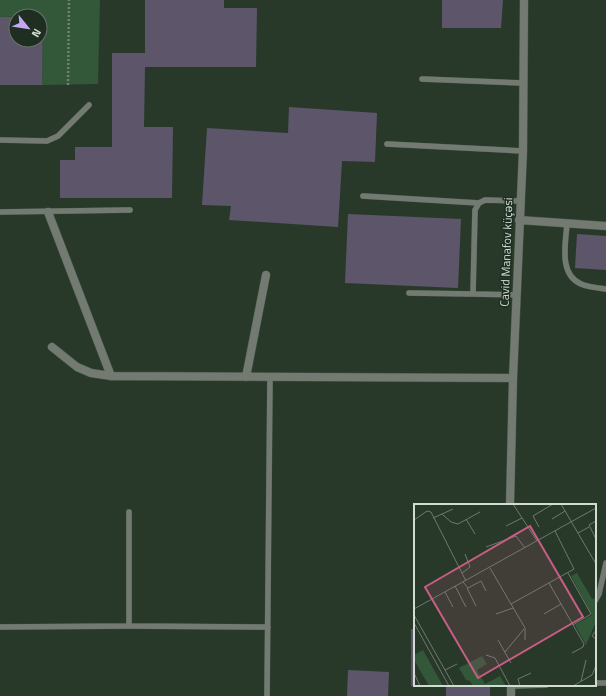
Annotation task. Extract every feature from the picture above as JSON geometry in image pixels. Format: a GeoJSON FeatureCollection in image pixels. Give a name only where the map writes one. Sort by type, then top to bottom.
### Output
{"type":"FeatureCollection","features":[{"type":"Feature","properties":{"kind":"street","name":"Cavid Manafov küçəsi"},"geometry":{"type":"LineString","coordinates":[[510,504],[516,295],[523,151],[524,0]]}},
{"type":"Feature","properties":{"kind":"street"},"geometry":{"type":"LineString","coordinates":[[48,212],[111,376]]}},
{"type":"Feature","properties":{"kind":"street"},"geometry":{"type":"LineString","coordinates":[[519,220],[606,226]]}},
{"type":"Feature","properties":{"kind":"street"},"geometry":{"type":"LineString","coordinates":[[246,377],[266,275]]}},
{"type":"Feature","properties":{"kind":"street"},"geometry":{"type":"LineString","coordinates":[[52,347],[77,367],[91,373],[111,376],[513,378]]}},
{"type":"Feature","properties":{"kind":"street"},"geometry":{"type":"LineString","coordinates":[[510,686],[511,696]]}},
{"type":"Feature","properties":{"kind":"lane"},"geometry":{"type":"LineString","coordinates":[[422,79],[523,83]]}},
{"type":"Feature","properties":{"kind":"lane"},"geometry":{"type":"LineString","coordinates":[[0,140],[47,141],[58,136],[89,105]]}},
{"type":"Feature","properties":{"kind":"lane"},"geometry":{"type":"LineString","coordinates":[[387,144],[523,151]]}},
{"type":"Feature","properties":{"kind":"lane"},"geometry":{"type":"LineString","coordinates":[[363,196],[479,203],[485,200],[520,201]]}},
{"type":"Feature","properties":{"kind":"lane"},"geometry":{"type":"LineString","coordinates":[[473,294],[475,210],[479,203]]}},
{"type":"Feature","properties":{"kind":"lane"},"geometry":{"type":"LineString","coordinates":[[0,212],[130,210]]}},
{"type":"Feature","properties":{"kind":"lane"},"geometry":{"type":"LineString","coordinates":[[567,223],[565,261],[568,272],[573,279],[581,284],[606,289]]}},
{"type":"Feature","properties":{"kind":"lane"},"geometry":{"type":"LineString","coordinates":[[409,292],[516,295]]}},
{"type":"Feature","properties":{"kind":"lane"},"geometry":{"type":"LineString","coordinates":[[267,696],[270,377]]}},
{"type":"Feature","properties":{"kind":"lane"},"geometry":{"type":"LineString","coordinates":[[129,512],[129,626]]}},
{"type":"Feature","properties":{"kind":"lane"},"geometry":{"type":"LineString","coordinates":[[596,599],[599,594],[606,562]]}},
{"type":"Feature","properties":{"kind":"lane"},"geometry":{"type":"LineString","coordinates":[[0,627],[268,627]]}},
{"type":"Feature","properties":{"kind":"lane"},"geometry":{"type":"LineString","coordinates":[[596,684],[606,683]]}},
{"type":"Feature","properties":{"kind":"path"},"geometry":{"type":"LineString","coordinates":[[68,85],[69,0]]}},
{"type":"Feature","properties":{"kind":"green space"},"geometry":{"type":"Polygon","coordinates":[[[0,0],[100,0],[98,84],[42,85],[43,48],[48,48],[48,8],[8,8],[8,17],[0,17],[0,0]]]}},
{"type":"Feature","properties":{"kind":"building"},"geometry":{"type":"Polygon","coordinates":[[[145,0],[224,0],[224,8],[257,8],[256,67],[145,67],[144,127],[173,127],[172,198],[60,198],[60,160],[75,160],[75,147],[112,147],[112,53],[145,53],[145,0]]]}},
{"type":"Feature","properties":{"kind":"building"},"geometry":{"type":"Polygon","coordinates":[[[442,0],[503,0],[501,28],[442,28],[442,0]]]}},
{"type":"Feature","properties":{"kind":"building"},"geometry":{"type":"Polygon","coordinates":[[[0,17],[8,17],[8,48],[43,48],[42,85],[0,85],[0,17]]]}},
{"type":"Feature","properties":{"kind":"building"},"geometry":{"type":"Polygon","coordinates":[[[289,107],[377,113],[375,162],[342,161],[338,227],[229,220],[231,206],[202,205],[207,128],[288,133],[289,107]]]}},
{"type":"Feature","properties":{"kind":"building"},"geometry":{"type":"Polygon","coordinates":[[[348,214],[461,219],[458,288],[345,283],[348,214]]]}},
{"type":"Feature","properties":{"kind":"building"},"geometry":{"type":"Polygon","coordinates":[[[577,234],[606,236],[606,270],[575,268],[577,234]]]}},
{"type":"Feature","properties":{"kind":"building"},"geometry":{"type":"Polygon","coordinates":[[[411,629],[414,629],[414,686],[411,686],[411,629]]]}},
{"type":"Feature","properties":{"kind":"building"},"geometry":{"type":"Polygon","coordinates":[[[348,670],[389,672],[388,696],[347,696],[348,670]]]}},
{"type":"Feature","properties":{"kind":"building"},"geometry":{"type":"Polygon","coordinates":[[[446,686],[490,686],[490,696],[446,696],[446,686]]]}}]}
